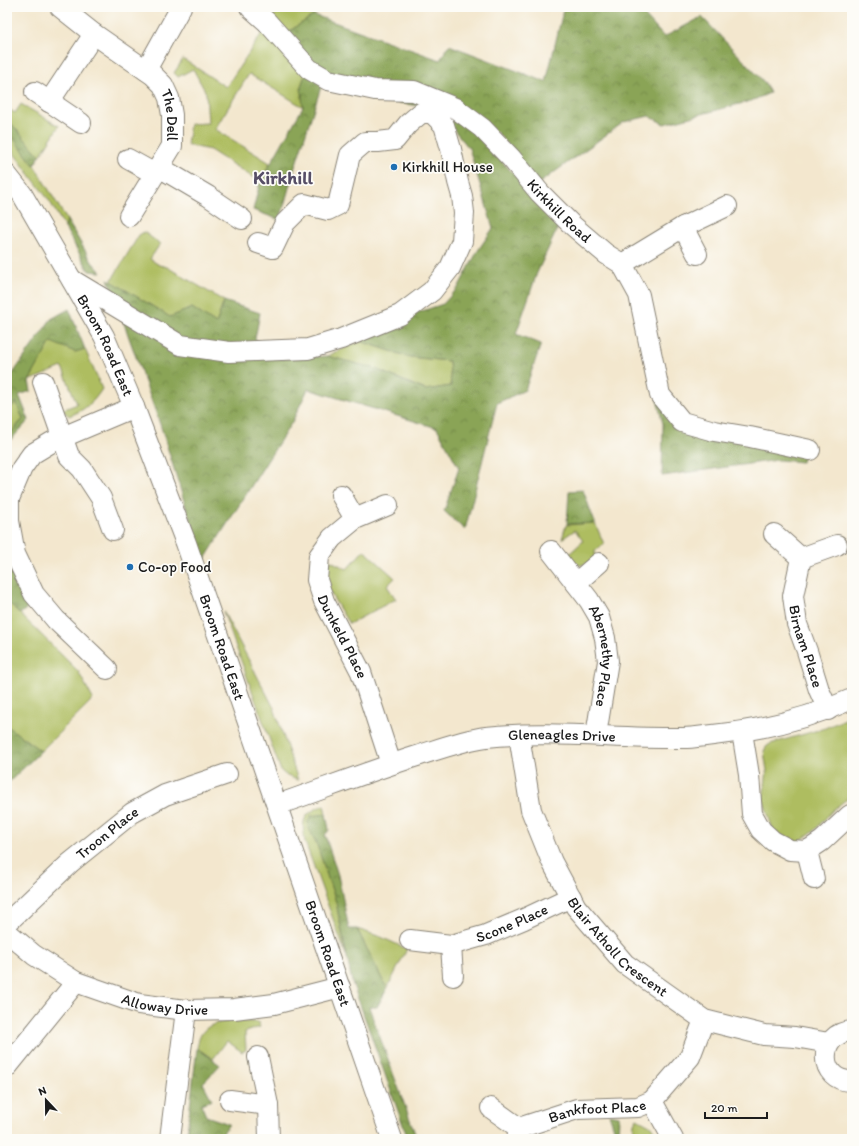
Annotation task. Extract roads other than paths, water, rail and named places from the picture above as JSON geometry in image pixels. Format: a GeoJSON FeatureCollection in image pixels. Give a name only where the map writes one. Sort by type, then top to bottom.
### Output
{"type":"FeatureCollection","features":[{"type":"Feature","properties":{"kind":"street","name":"The Dell"},"geometry":{"type":"LineString","coordinates":[[60,7],[94,34],[146,70],[163,84],[169,98],[172,115],[172,146],[129,216]]}},
{"type":"Feature","properties":{"kind":"street","name":"The Dell"},"geometry":{"type":"LineString","coordinates":[[146,70],[181,7]]}},
{"type":"Feature","properties":{"kind":"street","name":"Kirkhill Road"},"geometry":{"type":"LineString","coordinates":[[250,7],[267,22],[309,69],[328,80],[374,90],[414,91],[455,108],[482,128],[511,158],[540,193],[572,225],[606,254],[622,264],[639,295],[660,395],[682,422],[714,431],[810,450]]}},
{"type":"Feature","properties":{"kind":"street"},"geometry":{"type":"LineString","coordinates":[[81,123],[42,97],[94,34]]}},
{"type":"Feature","properties":{"kind":"street"},"geometry":{"type":"LineString","coordinates":[[71,279],[180,344],[229,352],[308,349],[354,334],[400,315],[432,291],[450,268],[462,241],[464,213],[462,196],[444,125],[432,114],[421,113],[408,124],[395,140],[366,142],[350,155],[338,204],[328,210],[304,204],[284,222],[273,248],[258,243]]}},
{"type":"Feature","properties":{"kind":"street"},"geometry":{"type":"LineString","coordinates":[[128,159],[157,171],[208,196],[242,219]]}},
{"type":"Feature","properties":{"kind":"street","name":"Broom Road East"},"geometry":{"type":"LineString","coordinates":[[7,176],[22,194],[104,336],[134,407],[186,543],[392,1139]]}},
{"type":"Feature","properties":{"kind":"street"},"geometry":{"type":"LineString","coordinates":[[622,264],[683,227],[727,206]]}},
{"type":"Feature","properties":{"kind":"street"},"geometry":{"type":"LineString","coordinates":[[683,227],[697,254]]}},
{"type":"Feature","properties":{"kind":"street"},"geometry":{"type":"LineString","coordinates":[[43,382],[69,456],[82,469],[101,498],[113,530]]}},
{"type":"Feature","properties":{"kind":"street"},"geometry":{"type":"LineString","coordinates":[[107,669],[56,620],[34,594],[15,554],[9,521],[9,499],[22,468],[32,454],[63,436],[134,407]]}},
{"type":"Feature","properties":{"kind":"street"},"geometry":{"type":"LineString","coordinates":[[341,495],[355,519]]}},
{"type":"Feature","properties":{"kind":"street","name":"Dunkeld Place"},"geometry":{"type":"LineString","coordinates":[[388,504],[355,519],[332,538],[319,556],[317,580],[324,601],[361,672],[391,764]]}},
{"type":"Feature","properties":{"kind":"street"},"geometry":{"type":"LineString","coordinates":[[774,534],[801,558],[837,545]]}},
{"type":"Feature","properties":{"kind":"street","name":"Abernethy Place"},"geometry":{"type":"LineString","coordinates":[[551,551],[589,600],[599,617],[605,638],[608,661],[596,735]]}},
{"type":"Feature","properties":{"kind":"street","name":"Birnam Place"},"geometry":{"type":"LineString","coordinates":[[801,558],[793,596],[797,624],[819,690],[828,710]]}},
{"type":"Feature","properties":{"kind":"street"},"geometry":{"type":"LineString","coordinates":[[576,583],[599,563]]}},
{"type":"Feature","properties":{"kind":"street","name":"Gleneagles Drive"},"geometry":{"type":"LineString","coordinates":[[277,805],[391,764],[454,744],[485,737],[519,735],[596,735],[684,738],[742,732],[782,724],[828,710],[852,699]]}},
{"type":"Feature","properties":{"kind":"street"},"geometry":{"type":"LineString","coordinates":[[742,732],[749,775],[752,814],[761,830],[773,841],[790,850],[807,851],[822,841],[850,815]]}},
{"type":"Feature","properties":{"kind":"street","name":"Blair Atholl Crescent"},"geometry":{"type":"LineString","coordinates":[[519,735],[531,810],[552,862],[576,906],[625,964],[704,1020],[764,1035],[795,1037],[829,1043]]}},
{"type":"Feature","properties":{"kind":"street","name":"Troon Place"},"geometry":{"type":"LineString","coordinates":[[7,923],[70,863],[132,813],[165,794],[227,774]]}},
{"type":"Feature","properties":{"kind":"street"},"geometry":{"type":"LineString","coordinates":[[807,851],[814,879]]}},
{"type":"Feature","properties":{"kind":"street","name":"Scone Place"},"geometry":{"type":"LineString","coordinates":[[410,940],[451,945],[486,935],[571,897]]}},
{"type":"Feature","properties":{"kind":"street","name":"Alloway Drive"},"geometry":{"type":"LineString","coordinates":[[7,932],[34,955],[76,982],[139,1004],[186,1010],[234,1009],[274,1004],[340,987]]}},
{"type":"Feature","properties":{"kind":"street"},"geometry":{"type":"LineString","coordinates":[[451,945],[453,976]]}},
{"type":"Feature","properties":{"kind":"street"},"geometry":{"type":"LineString","coordinates":[[7,1067],[76,982]]}},
{"type":"Feature","properties":{"kind":"street"},"geometry":{"type":"LineString","coordinates":[[170,1139],[186,1010]]}},
{"type":"Feature","properties":{"kind":"street","name":"Bankfoot Place"},"geometry":{"type":"LineString","coordinates":[[491,1108],[518,1134],[577,1109],[638,1107],[652,1101],[690,1057],[704,1020]]}},
{"type":"Feature","properties":{"kind":"street"},"geometry":{"type":"LineString","coordinates":[[852,1031],[842,1032],[835,1036],[829,1043],[826,1050],[825,1059],[832,1073],[847,1081],[852,1080]]}},
{"type":"Feature","properties":{"kind":"street"},"geometry":{"type":"LineString","coordinates":[[258,1057],[268,1105],[269,1139]]}},
{"type":"Feature","properties":{"kind":"street"},"geometry":{"type":"LineString","coordinates":[[230,1100],[268,1105]]}},
{"type":"Feature","properties":{"kind":"street","name":"Bankfoot Place"},"geometry":{"type":"LineString","coordinates":[[652,1101],[673,1139]]}},
{"type":"Feature","properties":{"kind":"place","name":"Kirkhill House"},"geometry":{"type":"Point","coordinates":[394,167]}},
{"type":"Feature","properties":{"kind":"place","name":"Co-op Food"},"geometry":{"type":"Point","coordinates":[130,567]}},
{"type":"Feature","properties":{"kind":"district","name":"Kirkhill"},"geometry":{"type":"Point","coordinates":[283,177]}}]}
